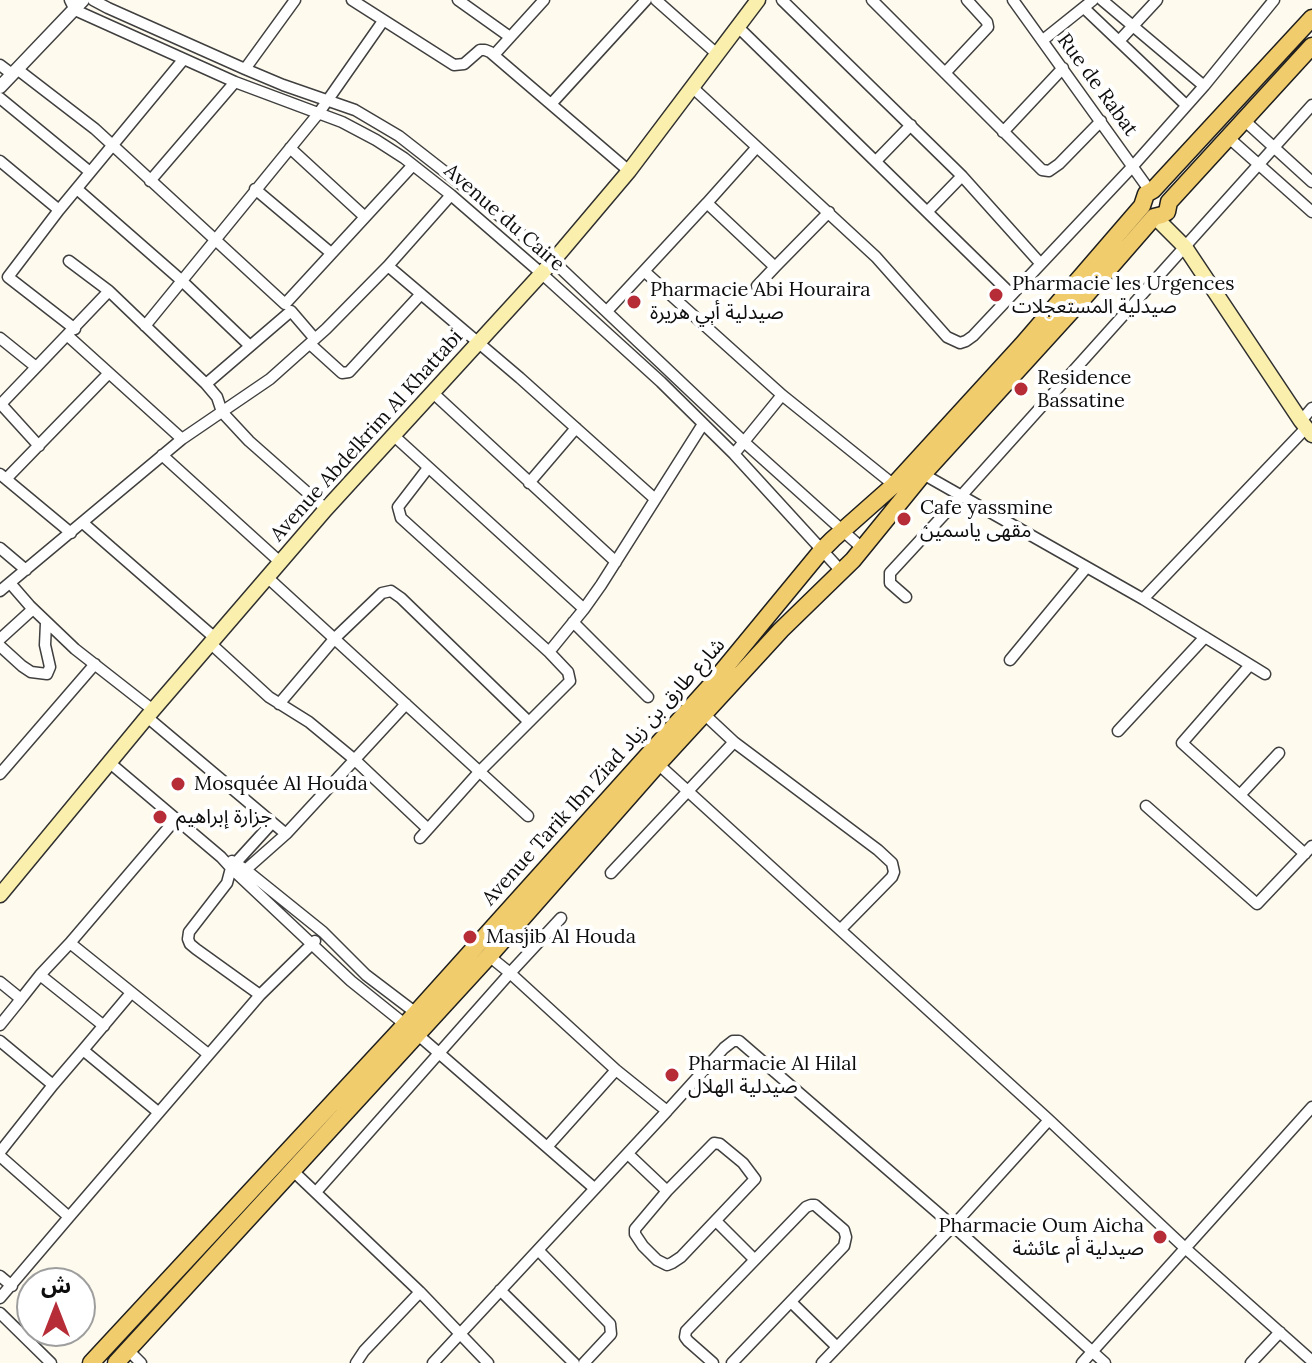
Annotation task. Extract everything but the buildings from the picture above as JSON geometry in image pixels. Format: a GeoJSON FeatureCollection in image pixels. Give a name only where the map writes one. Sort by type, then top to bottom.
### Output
{"type":"FeatureCollection","features":[{"type":"Feature","properties":{"kind":"main road","name":"Avenue Abdelkrim Al Khattabi"},"geometry":{"type":"LineString","coordinates":[[3,887],[326,509],[553,261],[629,171],[758,0]]}},
{"type":"Feature","properties":{"kind":"main road","name":"Avenue Tarik Ibn Ziad شارع طارق بن زياد"},"geometry":{"type":"LineString","coordinates":[[122,1357],[292,1170],[710,686],[822,550],[894,485],[1151,204],[1312,18]]}},
{"type":"Feature","properties":{"kind":"main road"},"geometry":{"type":"LineString","coordinates":[[1169,204],[1312,46]]}},
{"type":"Feature","properties":{"kind":"main road"},"geometry":{"type":"LineString","coordinates":[[1184,245],[1164,192],[1151,204],[1184,245],[1306,428]]}},
{"type":"Feature","properties":{"kind":"main road","name":"Avenue Tarik Ibn Ziad شارع طارق بن زياد"},"geometry":{"type":"LineString","coordinates":[[91,1363],[416,1023],[489,956],[781,630],[842,572],[923,474],[1086,295],[1151,204]]}},
{"type":"Feature","properties":{"kind":"street","name":"Avenue du Caire"},"geometry":{"type":"LineString","coordinates":[[93,0],[283,85],[355,110],[399,136],[553,261],[743,441],[862,548]]}},
{"type":"Feature","properties":{"kind":"street"},"geometry":{"type":"LineString","coordinates":[[245,69],[295,0]]}},
{"type":"Feature","properties":{"kind":"street"},"geometry":{"type":"LineString","coordinates":[[352,0],[454,65],[464,64],[480,50],[494,55],[629,171]]}},
{"type":"Feature","properties":{"kind":"street"},"geometry":{"type":"LineString","coordinates":[[458,0],[510,37]]}},
{"type":"Feature","properties":{"kind":"street"},"geometry":{"type":"LineString","coordinates":[[494,55],[544,0]]}},
{"type":"Feature","properties":{"kind":"street"},"geometry":{"type":"LineString","coordinates":[[552,103],[646,0]]}},
{"type":"Feature","properties":{"kind":"street"},"geometry":{"type":"LineString","coordinates":[[656,0],[717,54]]}},
{"type":"Feature","properties":{"kind":"street"},"geometry":{"type":"LineString","coordinates":[[782,0],[962,176],[1040,263]]}},
{"type":"Feature","properties":{"kind":"street"},"geometry":{"type":"LineString","coordinates":[[872,0],[1039,169],[1046,171],[1059,164],[1101,121]]}},
{"type":"Feature","properties":{"kind":"street"},"geometry":{"type":"LineString","coordinates":[[945,73],[988,27],[967,0]]}},
{"type":"Feature","properties":{"kind":"street","name":"Rue de Rabat"},"geometry":{"type":"LineString","coordinates":[[1013,0],[1133,166],[1151,204]]}},
{"type":"Feature","properties":{"kind":"street"},"geometry":{"type":"LineString","coordinates":[[1043,40],[1093,0]]}},
{"type":"Feature","properties":{"kind":"street"},"geometry":{"type":"LineString","coordinates":[[1102,0],[1204,86]]}},
{"type":"Feature","properties":{"kind":"street"},"geometry":{"type":"LineString","coordinates":[[1119,41],[1157,0]]}},
{"type":"Feature","properties":{"kind":"street"},"geometry":{"type":"LineString","coordinates":[[692,87],[876,257],[947,337],[963,342],[973,336],[1133,166],[1274,0]]}},
{"type":"Feature","properties":{"kind":"street","name":"Avenue du Caire"},"geometry":{"type":"LineString","coordinates":[[76,3],[183,60],[357,129],[413,165],[541,273],[661,382],[734,454],[842,572]]}},
{"type":"Feature","properties":{"kind":"street"},"geometry":{"type":"LineString","coordinates":[[0,87],[76,3]]}},
{"type":"Feature","properties":{"kind":"street"},"geometry":{"type":"LineString","coordinates":[[1084,8],[1186,105]]}},
{"type":"Feature","properties":{"kind":"street"},"geometry":{"type":"LineString","coordinates":[[145,326],[318,114],[383,21]]}},
{"type":"Feature","properties":{"kind":"street"},"geometry":{"type":"LineString","coordinates":[[738,27],[1011,294]]}},
{"type":"Feature","properties":{"kind":"street"},"geometry":{"type":"LineString","coordinates":[[182,439],[109,373],[71,332],[4,273],[183,60]]}},
{"type":"Feature","properties":{"kind":"street"},"geometry":{"type":"LineString","coordinates":[[0,65],[73,111],[113,145],[288,307],[342,373],[349,372],[421,294]]}},
{"type":"Feature","properties":{"kind":"street"},"geometry":{"type":"LineString","coordinates":[[1003,132],[1063,68]]}},
{"type":"Feature","properties":{"kind":"street"},"geometry":{"type":"LineString","coordinates":[[150,181],[235,82]]}},
{"type":"Feature","properties":{"kind":"street"},"geometry":{"type":"LineString","coordinates":[[0,98],[90,172]]}},
{"type":"Feature","properties":{"kind":"street"},"geometry":{"type":"LineString","coordinates":[[906,597],[890,583],[890,573],[1312,105]]}},
{"type":"Feature","properties":{"kind":"street"},"geometry":{"type":"LineString","coordinates":[[1245,121],[1312,182]]}},
{"type":"Feature","properties":{"kind":"street"},"geometry":{"type":"LineString","coordinates":[[876,161],[911,125]]}},
{"type":"Feature","properties":{"kind":"street"},"geometry":{"type":"LineString","coordinates":[[1229,138],[1312,212]]}},
{"type":"Feature","properties":{"kind":"street"},"geometry":{"type":"LineString","coordinates":[[607,311],[757,147]]}},
{"type":"Feature","properties":{"kind":"street"},"geometry":{"type":"LineString","coordinates":[[290,148],[365,217]]}},
{"type":"Feature","properties":{"kind":"street"},"geometry":{"type":"LineString","coordinates":[[0,161],[59,210]]}},
{"type":"Feature","properties":{"kind":"street"},"geometry":{"type":"LineString","coordinates":[[206,384],[250,346],[288,307],[331,253],[413,165]]}},
{"type":"Feature","properties":{"kind":"street"},"geometry":{"type":"LineString","coordinates":[[928,211],[962,176]]}},
{"type":"Feature","properties":{"kind":"street"},"geometry":{"type":"LineString","coordinates":[[77,189],[181,280],[250,346]]}},
{"type":"Feature","properties":{"kind":"street"},"geometry":{"type":"LineString","coordinates":[[255,189],[331,253]]}},
{"type":"Feature","properties":{"kind":"street"},"geometry":{"type":"LineString","coordinates":[[0,591],[182,439],[270,379],[388,266],[451,195]]}},
{"type":"Feature","properties":{"kind":"street"},"geometry":{"type":"LineString","coordinates":[[707,203],[775,267]]}},
{"type":"Feature","properties":{"kind":"street"},"geometry":{"type":"LineString","coordinates":[[757,286],[829,212]]}},
{"type":"Feature","properties":{"kind":"street"},"geometry":{"type":"LineString","coordinates":[[69,261],[109,291],[206,384],[217,397],[222,412],[249,441],[326,509]]}},
{"type":"Feature","properties":{"kind":"street"},"geometry":{"type":"LineString","coordinates":[[388,266],[655,499]]}},
{"type":"Feature","properties":{"kind":"street"},"geometry":{"type":"LineString","coordinates":[[644,271],[782,395],[894,485]]}},
{"type":"Feature","properties":{"kind":"street"},"geometry":{"type":"LineString","coordinates":[[39,446],[1,404],[109,291]]}},
{"type":"Feature","properties":{"kind":"street"},"geometry":{"type":"LineString","coordinates":[[0,338],[36,367]]}},
{"type":"Feature","properties":{"kind":"street"},"geometry":{"type":"LineString","coordinates":[[71,533],[3,476],[39,446],[109,373]]}},
{"type":"Feature","properties":{"kind":"street"},"geometry":{"type":"LineString","coordinates":[[432,392],[616,562]]}},
{"type":"Feature","properties":{"kind":"street"},"geometry":{"type":"LineString","coordinates":[[734,454],[782,395]]}},
{"type":"Feature","properties":{"kind":"street"},"geometry":{"type":"LineString","coordinates":[[1143,599],[1306,428],[1312,408]]}},
{"type":"Feature","properties":{"kind":"street"},"geometry":{"type":"LineString","coordinates":[[549,652],[616,562],[703,424]]}},
{"type":"Feature","properties":{"kind":"street"},"geometry":{"type":"LineString","coordinates":[[529,483],[576,428]]}},
{"type":"Feature","properties":{"kind":"street"},"geometry":{"type":"LineString","coordinates":[[393,435],[584,609]]}},
{"type":"Feature","properties":{"kind":"street"},"geometry":{"type":"LineString","coordinates":[[162,455],[280,562]]}},
{"type":"Feature","properties":{"kind":"street"},"geometry":{"type":"LineString","coordinates":[[83,523],[279,704],[309,722],[355,760],[424,833],[570,680],[568,672],[549,652],[401,518],[398,507],[428,468]]}},
{"type":"Feature","properties":{"kind":"street"},"geometry":{"type":"LineString","coordinates":[[923,474],[1143,599],[1265,674]]}},
{"type":"Feature","properties":{"kind":"street"},"geometry":{"type":"LineString","coordinates":[[0,548],[26,570]]}},
{"type":"Feature","properties":{"kind":"street"},"geometry":{"type":"LineString","coordinates":[[1010,660],[1086,568]]}},
{"type":"Feature","properties":{"kind":"street"},"geometry":{"type":"LineString","coordinates":[[267,577],[528,816]]}},
{"type":"Feature","properties":{"kind":"street"},"geometry":{"type":"LineString","coordinates":[[10,583],[46,623],[286,834]]}},
{"type":"Feature","properties":{"kind":"street"},"geometry":{"type":"LineString","coordinates":[[279,704],[335,638],[382,593],[391,591],[529,722]]}},
{"type":"Feature","properties":{"kind":"street"},"geometry":{"type":"LineString","coordinates":[[0,639],[33,609]]}},
{"type":"Feature","properties":{"kind":"street"},"geometry":{"type":"LineString","coordinates":[[573,622],[648,697]]}},
{"type":"Feature","properties":{"kind":"street"},"geometry":{"type":"LineString","coordinates":[[0,646],[31,672],[47,674],[50,667],[45,645],[46,623]]}},
{"type":"Feature","properties":{"kind":"street"},"geometry":{"type":"LineString","coordinates":[[1118,731],[1205,637]]}},
{"type":"Feature","properties":{"kind":"street"},"geometry":{"type":"LineString","coordinates":[[0,774],[95,664]]}},
{"type":"Feature","properties":{"kind":"street"},"geometry":{"type":"LineString","coordinates":[[1146,806],[1257,904],[1308,850],[1182,743],[1250,665]]}},
{"type":"Feature","properties":{"kind":"street"},"geometry":{"type":"LineString","coordinates":[[238,869],[286,834],[406,704]]}},
{"type":"Feature","properties":{"kind":"street"},"geometry":{"type":"LineString","coordinates":[[704,714],[734,742],[892,863],[892,877],[841,929]]}},
{"type":"Feature","properties":{"kind":"street"},"geometry":{"type":"LineString","coordinates":[[611,873],[734,742]]}},
{"type":"Feature","properties":{"kind":"street"},"geometry":{"type":"LineString","coordinates":[[1240,795],[1279,753]]}},
{"type":"Feature","properties":{"kind":"street"},"geometry":{"type":"LineString","coordinates":[[110,763],[221,857],[323,932],[416,1023],[439,1053],[594,1188]]}},
{"type":"Feature","properties":{"kind":"street"},"geometry":{"type":"LineString","coordinates":[[658,764],[1312,1361]]}},
{"type":"Feature","properties":{"kind":"street"},"geometry":{"type":"LineString","coordinates":[[0,1025],[175,820]]}},
{"type":"Feature","properties":{"kind":"street"},"geometry":{"type":"LineString","coordinates":[[260,995],[196,949],[188,939],[189,932],[272,823]]}},
{"type":"Feature","properties":{"kind":"street"},"geometry":{"type":"LineString","coordinates":[[238,869],[372,1000],[416,1023]]}},
{"type":"Feature","properties":{"kind":"street"},"geometry":{"type":"LineString","coordinates":[[316,1192],[561,918]]}},
{"type":"Feature","properties":{"kind":"street"},"geometry":{"type":"LineString","coordinates":[[0,1298],[260,995],[323,932]]}},
{"type":"Feature","properties":{"kind":"street"},"geometry":{"type":"LineString","coordinates":[[70,943],[208,1054]]}},
{"type":"Feature","properties":{"kind":"street"},"geometry":{"type":"LineString","coordinates":[[489,956],[616,1070],[667,1111]]}},
{"type":"Feature","properties":{"kind":"street"},"geometry":{"type":"LineString","coordinates":[[40,975],[104,1026]]}},
{"type":"Feature","properties":{"kind":"street"},"geometry":{"type":"LineString","coordinates":[[0,982],[21,999]]}},
{"type":"Feature","properties":{"kind":"street"},"geometry":{"type":"LineString","coordinates":[[69,1217],[0,1154],[53,1085],[131,993]]}},
{"type":"Feature","properties":{"kind":"street"},"geometry":{"type":"LineString","coordinates":[[0,1041],[53,1085]]}},
{"type":"Feature","properties":{"kind":"street"},"geometry":{"type":"LineString","coordinates":[[433,1363],[724,1048],[733,1041],[739,1041],[953,1226],[1105,1363]]}},
{"type":"Feature","properties":{"kind":"street"},"geometry":{"type":"LineString","coordinates":[[83,1050],[158,1112]]}},
{"type":"Feature","properties":{"kind":"street"},"geometry":{"type":"LineString","coordinates":[[547,1147],[616,1070]]}},
{"type":"Feature","properties":{"kind":"street"},"geometry":{"type":"LineString","coordinates":[[1082,1363],[1312,1107]]}},
{"type":"Feature","properties":{"kind":"street"},"geometry":{"type":"LineString","coordinates":[[822,1363],[1049,1120]]}},
{"type":"Feature","properties":{"kind":"street"},"geometry":{"type":"LineString","coordinates":[[716,1142],[743,1163],[755,1179],[716,1221],[667,1265],[643,1246],[634,1232],[667,1191],[716,1142]]}},
{"type":"Feature","properties":{"kind":"street"},"geometry":{"type":"LineString","coordinates":[[628,1154],[667,1191]]}},
{"type":"Feature","properties":{"kind":"street"},"geometry":{"type":"LineString","coordinates":[[292,1170],[420,1292],[488,1363]]}},
{"type":"Feature","properties":{"kind":"street"},"geometry":{"type":"LineString","coordinates":[[713,1363],[684,1334],[754,1259],[811,1205],[815,1205],[844,1230],[844,1246],[732,1363]]}},
{"type":"Feature","properties":{"kind":"street"},"geometry":{"type":"LineString","coordinates":[[716,1221],[754,1259]]}},
{"type":"Feature","properties":{"kind":"street"},"geometry":{"type":"LineString","coordinates":[[538,1250],[610,1324],[611,1334],[584,1363]]}},
{"type":"Feature","properties":{"kind":"street"},"geometry":{"type":"LineString","coordinates":[[0,1276],[12,1286]]}},
{"type":"Feature","properties":{"kind":"street"},"geometry":{"type":"LineString","coordinates":[[500,1290],[574,1363]]}},
{"type":"Feature","properties":{"kind":"street"},"geometry":{"type":"LineString","coordinates":[[356,1363],[420,1292]]}},
{"type":"Feature","properties":{"kind":"street"},"geometry":{"type":"LineString","coordinates":[[791,1302],[837,1347]]}},
{"type":"Feature","properties":{"kind":"street"},"geometry":{"type":"LineString","coordinates":[[0,1313],[51,1363]]}},
{"type":"Feature","properties":{"kind":"street"},"geometry":{"type":"LineString","coordinates":[[1251,1363],[1280,1332]]}},
{"type":"Feature","properties":{"kind":"street"},"geometry":{"type":"LineString","coordinates":[[122,1357],[141,1363]]}},
{"type":"Feature","properties":{"kind":"place","name":"Pharmacie les Urgences صيدلية المستعجلات"},"geometry":{"type":"Point","coordinates":[996,295]}},
{"type":"Feature","properties":{"kind":"place","name":"Pharmacie Abi Houraira صيدلية أبي هريرة"},"geometry":{"type":"Point","coordinates":[634,302]}},
{"type":"Feature","properties":{"kind":"place","name":"Residence Bassatine"},"geometry":{"type":"Point","coordinates":[1021,389]}},
{"type":"Feature","properties":{"kind":"place","name":"Cafe yassmine مقهى ياسمين"},"geometry":{"type":"Point","coordinates":[904,519]}},
{"type":"Feature","properties":{"kind":"place","name":"Mosquée Al Houda"},"geometry":{"type":"Point","coordinates":[178,784]}},
{"type":"Feature","properties":{"kind":"place","name":"جزارة إبراهيم"},"geometry":{"type":"Point","coordinates":[160,817]}},
{"type":"Feature","properties":{"kind":"place","name":"Masjib Al Houda"},"geometry":{"type":"Point","coordinates":[470,937]}},
{"type":"Feature","properties":{"kind":"place","name":"Pharmacie Al Hilal صيدلية الهلال"},"geometry":{"type":"Point","coordinates":[672,1075]}},
{"type":"Feature","properties":{"kind":"place","name":"Pharmacie Oum Aicha صيدلية أم عائشة"},"geometry":{"type":"Point","coordinates":[1160,1237]}}]}
